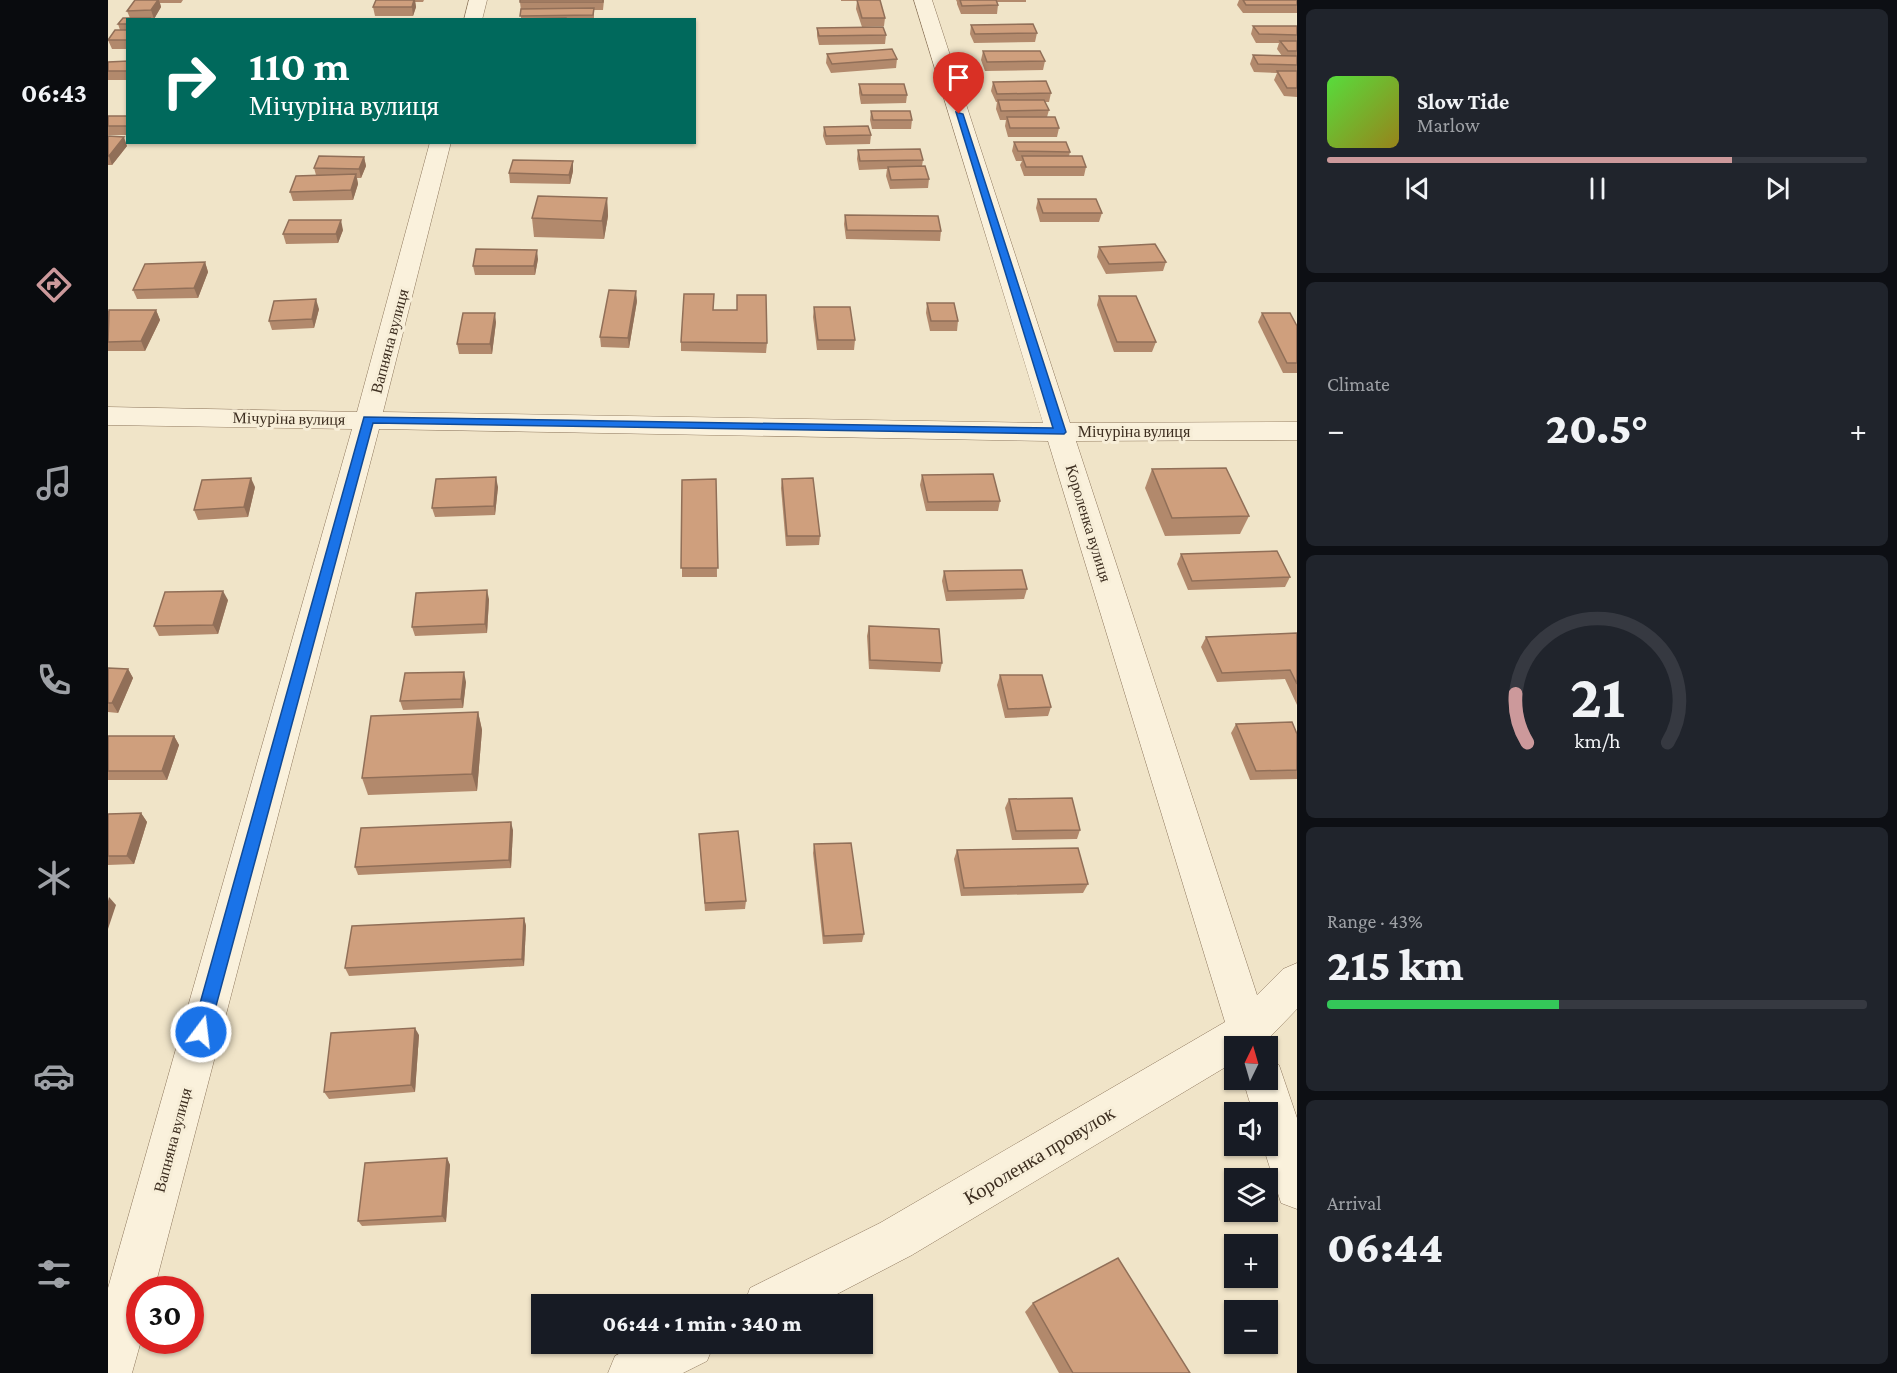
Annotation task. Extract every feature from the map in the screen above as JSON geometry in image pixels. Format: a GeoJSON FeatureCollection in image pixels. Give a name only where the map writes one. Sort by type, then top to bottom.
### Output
{"type":"FeatureCollection","features":[{"type":"Feature","properties":{"kind":"street"},"geometry":{"type":"LineString","coordinates":[[474,18],[478,0]]}},
{"type":"Feature","properties":{"kind":"street","name":"Короленка вулиця"},"geometry":{"type":"LineString","coordinates":[[923,0],[1250,1036]]}},
{"type":"Feature","properties":{"kind":"street","name":"Вапняна вулиця"},"geometry":{"type":"LineString","coordinates":[[108,1373],[368,419],[440,144]]}},
{"type":"Feature","properties":{"kind":"street","name":"Мічуріна вулиця"},"geometry":{"type":"LineString","coordinates":[[108,416],[1060,432],[1297,431]]}},
{"type":"Feature","properties":{"kind":"street","name":"Короленка провулок"},"geometry":{"type":"LineString","coordinates":[[1253,1036],[1297,982]]}},
{"type":"Feature","properties":{"kind":"street","name":"Короленка провулок"},"geometry":{"type":"LineString","coordinates":[[788,1294],[896,1239],[1224,1054]]}},
{"type":"Feature","properties":{"kind":"street"},"geometry":{"type":"LineString","coordinates":[[1267,1090],[1297,1187]]}},
{"type":"Feature","properties":{"kind":"street"},"geometry":{"type":"LineString","coordinates":[[632,1373],[670,1354]]}},
{"type":"Feature","properties":{"kind":"building"},"geometry":{"type":"Polygon","coordinates":[[[135,0],[158,0],[151,10],[127,11],[135,0]]]}},
{"type":"Feature","properties":{"kind":"building"},"geometry":{"type":"Polygon","coordinates":[[[376,0],[414,0],[412,7],[373,7],[376,0]]]}},
{"type":"Feature","properties":{"kind":"building"},"geometry":{"type":"Polygon","coordinates":[[[520,0],[603,0],[603,2],[520,2],[520,0]]]}},
{"type":"Feature","properties":{"kind":"building"},"geometry":{"type":"Polygon","coordinates":[[[857,0],[880,0],[885,18],[862,18],[857,0]]]}},
{"type":"Feature","properties":{"kind":"building"},"geometry":{"type":"Polygon","coordinates":[[[960,0],[996,0],[998,5],[962,6],[960,0]]]}},
{"type":"Feature","properties":{"kind":"building"},"geometry":{"type":"Polygon","coordinates":[[[1243,0],[1297,0],[1297,5],[1246,5],[1243,0]]]}},
{"type":"Feature","properties":{"kind":"building"},"geometry":{"type":"Polygon","coordinates":[[[594,8],[593,15],[520,16],[521,9],[594,8]]]}},
{"type":"Feature","properties":{"kind":"building"},"geometry":{"type":"Polygon","coordinates":[[[123,18],[126,18],[126,24],[118,24],[123,18]]]}},
{"type":"Feature","properties":{"kind":"building"},"geometry":{"type":"Polygon","coordinates":[[[1033,24],[1037,33],[975,34],[971,25],[1033,24]]]}},
{"type":"Feature","properties":{"kind":"building"},"geometry":{"type":"Polygon","coordinates":[[[1253,26],[1297,26],[1297,35],[1259,34],[1253,26]]]}},
{"type":"Feature","properties":{"kind":"building"},"geometry":{"type":"Polygon","coordinates":[[[883,27],[886,35],[819,36],[817,28],[883,27]]]}},
{"type":"Feature","properties":{"kind":"building"},"geometry":{"type":"Polygon","coordinates":[[[115,30],[126,30],[126,40],[108,40],[115,30]]]}},
{"type":"Feature","properties":{"kind":"building"},"geometry":{"type":"Polygon","coordinates":[[[1280,41],[1297,41],[1297,51],[1288,51],[1280,41]]]}},
{"type":"Feature","properties":{"kind":"building"},"geometry":{"type":"Polygon","coordinates":[[[892,49],[897,59],[832,64],[827,54],[892,49]]]}},
{"type":"Feature","properties":{"kind":"building"},"geometry":{"type":"Polygon","coordinates":[[[983,51],[1040,51],[1045,61],[987,62],[983,51]]]}},
{"type":"Feature","properties":{"kind":"building"},"geometry":{"type":"Polygon","coordinates":[[[1253,55],[1297,56],[1297,65],[1258,64],[1253,55]]]}},
{"type":"Feature","properties":{"kind":"building"},"geometry":{"type":"Polygon","coordinates":[[[126,61],[126,71],[108,71],[108,62],[126,61]]]}},
{"type":"Feature","properties":{"kind":"building"},"geometry":{"type":"Polygon","coordinates":[[[1277,71],[1297,71],[1297,88],[1287,88],[1277,71]]]}},
{"type":"Feature","properties":{"kind":"building"},"geometry":{"type":"Polygon","coordinates":[[[1046,81],[1051,93],[997,94],[993,82],[1046,81]]]}},
{"type":"Feature","properties":{"kind":"building"},"geometry":{"type":"Polygon","coordinates":[[[859,84],[904,84],[907,95],[862,95],[859,84]]]}},
{"type":"Feature","properties":{"kind":"building"},"geometry":{"type":"Polygon","coordinates":[[[998,100],[1044,100],[1049,110],[1001,111],[998,100]]]}},
{"type":"Feature","properties":{"kind":"building"},"geometry":{"type":"Polygon","coordinates":[[[871,111],[910,111],[912,120],[873,120],[871,111]]]}},
{"type":"Feature","properties":{"kind":"building"},"geometry":{"type":"Polygon","coordinates":[[[108,116],[126,116],[126,126],[108,126],[108,116]]]}},
{"type":"Feature","properties":{"kind":"building"},"geometry":{"type":"Polygon","coordinates":[[[1007,117],[1055,117],[1059,128],[1010,128],[1007,117]]]}},
{"type":"Feature","properties":{"kind":"building"},"geometry":{"type":"Polygon","coordinates":[[[868,126],[871,135],[826,136],[824,127],[868,126]]]}},
{"type":"Feature","properties":{"kind":"building"},"geometry":{"type":"Polygon","coordinates":[[[108,136],[124,137],[109,156],[108,156],[108,136]]]}},
{"type":"Feature","properties":{"kind":"building"},"geometry":{"type":"Polygon","coordinates":[[[1014,142],[1066,142],[1070,152],[1018,151],[1014,142]]]}},
{"type":"Feature","properties":{"kind":"building"},"geometry":{"type":"Polygon","coordinates":[[[920,149],[923,160],[860,161],[858,150],[920,149]]]}},
{"type":"Feature","properties":{"kind":"building"},"geometry":{"type":"Polygon","coordinates":[[[319,156],[364,157],[359,169],[314,168],[319,156]]]}},
{"type":"Feature","properties":{"kind":"building"},"geometry":{"type":"Polygon","coordinates":[[[1022,156],[1082,156],[1086,167],[1026,167],[1022,156]]]}},
{"type":"Feature","properties":{"kind":"building"},"geometry":{"type":"Polygon","coordinates":[[[513,160],[573,161],[569,175],[509,173],[513,160]]]}},
{"type":"Feature","properties":{"kind":"building"},"geometry":{"type":"Polygon","coordinates":[[[925,166],[929,179],[891,180],[888,167],[925,166]]]}},
{"type":"Feature","properties":{"kind":"building"},"geometry":{"type":"Polygon","coordinates":[[[356,174],[351,190],[290,192],[296,176],[356,174]]]}},
{"type":"Feature","properties":{"kind":"building"},"geometry":{"type":"Polygon","coordinates":[[[538,196],[607,198],[602,221],[532,218],[538,196]]]}},
{"type":"Feature","properties":{"kind":"building"},"geometry":{"type":"Polygon","coordinates":[[[1038,199],[1096,199],[1102,213],[1043,213],[1038,199]]]}},
{"type":"Feature","properties":{"kind":"building"},"geometry":{"type":"Polygon","coordinates":[[[845,215],[938,216],[941,231],[847,230],[845,215]]]}},
{"type":"Feature","properties":{"kind":"building"},"geometry":{"type":"Polygon","coordinates":[[[289,220],[341,220],[336,234],[283,234],[289,220]]]}},
{"type":"Feature","properties":{"kind":"building"},"geometry":{"type":"Polygon","coordinates":[[[1155,244],[1166,262],[1109,264],[1099,247],[1155,244]]]}},
{"type":"Feature","properties":{"kind":"building"},"geometry":{"type":"Polygon","coordinates":[[[476,249],[537,250],[534,266],[473,266],[476,249]]]}},
{"type":"Feature","properties":{"kind":"building"},"geometry":{"type":"Polygon","coordinates":[[[205,262],[194,288],[133,290],[145,264],[205,262]]]}},
{"type":"Feature","properties":{"kind":"building"},"geometry":{"type":"Polygon","coordinates":[[[609,290],[636,291],[628,338],[600,337],[609,290]]]}},
{"type":"Feature","properties":{"kind":"building"},"geometry":{"type":"Polygon","coordinates":[[[684,294],[714,294],[713,310],[737,310],[737,295],[766,295],[767,343],[681,342],[684,294]]]}},
{"type":"Feature","properties":{"kind":"building"},"geometry":{"type":"Polygon","coordinates":[[[1099,296],[1136,296],[1156,342],[1117,342],[1099,296]]]}},
{"type":"Feature","properties":{"kind":"building"},"geometry":{"type":"Polygon","coordinates":[[[316,299],[312,319],[269,321],[274,301],[316,299]]]}},
{"type":"Feature","properties":{"kind":"building"},"geometry":{"type":"Polygon","coordinates":[[[927,303],[954,303],[958,321],[931,321],[927,303]]]}},
{"type":"Feature","properties":{"kind":"building"},"geometry":{"type":"Polygon","coordinates":[[[814,307],[850,307],[855,340],[818,340],[814,307]]]}},
{"type":"Feature","properties":{"kind":"building"},"geometry":{"type":"Polygon","coordinates":[[[109,310],[156,310],[141,341],[108,342],[109,310]]]}},
{"type":"Feature","properties":{"kind":"building"},"geometry":{"type":"Polygon","coordinates":[[[463,313],[495,313],[490,344],[457,344],[463,313]]]}},
{"type":"Feature","properties":{"kind":"building"},"geometry":{"type":"Polygon","coordinates":[[[1262,313],[1290,313],[1297,326],[1297,363],[1287,363],[1262,313]]]}},
{"type":"Feature","properties":{"kind":"building"},"geometry":{"type":"Polygon","coordinates":[[[1226,468],[1249,516],[1172,518],[1152,469],[1226,468]]]}},
{"type":"Feature","properties":{"kind":"building"},"geometry":{"type":"Polygon","coordinates":[[[993,474],[1000,501],[928,502],[922,475],[993,474]]]}},
{"type":"Feature","properties":{"kind":"building"},"geometry":{"type":"Polygon","coordinates":[[[496,477],[494,506],[432,508],[436,479],[496,477]]]}},
{"type":"Feature","properties":{"kind":"building"},"geometry":{"type":"Polygon","coordinates":[[[251,478],[244,507],[194,510],[202,480],[251,478]]]}},
{"type":"Feature","properties":{"kind":"building"},"geometry":{"type":"Polygon","coordinates":[[[813,478],[820,536],[787,536],[782,479],[813,478]]]}},
{"type":"Feature","properties":{"kind":"building"},"geometry":{"type":"Polygon","coordinates":[[[716,479],[718,568],[681,568],[682,480],[716,479]]]}},
{"type":"Feature","properties":{"kind":"building"},"geometry":{"type":"Polygon","coordinates":[[[1277,551],[1290,577],[1192,581],[1181,554],[1277,551]]]}},
{"type":"Feature","properties":{"kind":"building"},"geometry":{"type":"Polygon","coordinates":[[[1022,570],[1027,589],[948,591],[944,571],[1022,570]]]}},
{"type":"Feature","properties":{"kind":"building"},"geometry":{"type":"Polygon","coordinates":[[[487,590],[485,624],[412,627],[416,593],[487,590]]]}},
{"type":"Feature","properties":{"kind":"building"},"geometry":{"type":"Polygon","coordinates":[[[223,591],[213,625],[154,626],[165,592],[223,591]]]}},
{"type":"Feature","properties":{"kind":"building"},"geometry":{"type":"Polygon","coordinates":[[[869,626],[939,629],[942,663],[870,660],[869,626]]]}},
{"type":"Feature","properties":{"kind":"building"},"geometry":{"type":"Polygon","coordinates":[[[1297,633],[1297,684],[1290,670],[1222,673],[1206,637],[1297,633]]]}},
{"type":"Feature","properties":{"kind":"building"},"geometry":{"type":"Polygon","coordinates":[[[108,668],[128,669],[112,703],[108,703],[108,668]]]}},
{"type":"Feature","properties":{"kind":"building"},"geometry":{"type":"Polygon","coordinates":[[[464,672],[461,699],[400,701],[405,673],[464,672]]]}},
{"type":"Feature","properties":{"kind":"building"},"geometry":{"type":"Polygon","coordinates":[[[1000,675],[1042,675],[1051,707],[1008,709],[1000,675]]]}},
{"type":"Feature","properties":{"kind":"building"},"geometry":{"type":"Polygon","coordinates":[[[478,712],[472,774],[362,778],[371,716],[478,712]]]}},
{"type":"Feature","properties":{"kind":"building"},"geometry":{"type":"Polygon","coordinates":[[[1292,722],[1297,734],[1297,770],[1256,771],[1236,724],[1292,722]]]}},
{"type":"Feature","properties":{"kind":"building"},"geometry":{"type":"Polygon","coordinates":[[[108,736],[174,736],[162,771],[108,771],[108,736]]]}},
{"type":"Feature","properties":{"kind":"building"},"geometry":{"type":"Polygon","coordinates":[[[1072,798],[1080,830],[1016,831],[1009,799],[1072,798]]]}},
{"type":"Feature","properties":{"kind":"building"},"geometry":{"type":"Polygon","coordinates":[[[141,813],[127,856],[108,856],[108,814],[141,813]]]}},
{"type":"Feature","properties":{"kind":"building"},"geometry":{"type":"Polygon","coordinates":[[[511,822],[509,860],[355,867],[361,828],[511,822]]]}},
{"type":"Feature","properties":{"kind":"building"},"geometry":{"type":"Polygon","coordinates":[[[738,831],[746,901],[705,903],[699,834],[738,831]]]}},
{"type":"Feature","properties":{"kind":"building"},"geometry":{"type":"Polygon","coordinates":[[[851,843],[864,934],[824,936],[814,844],[851,843]]]}},
{"type":"Feature","properties":{"kind":"building"},"geometry":{"type":"Polygon","coordinates":[[[1078,848],[1088,884],[964,888],[957,850],[1078,848]]]}},
{"type":"Feature","properties":{"kind":"building"},"geometry":{"type":"Polygon","coordinates":[[[524,918],[522,959],[345,968],[352,926],[524,918]]]}},
{"type":"Feature","properties":{"kind":"building"},"geometry":{"type":"Polygon","coordinates":[[[415,1028],[411,1085],[324,1092],[331,1033],[415,1028]]]}},
{"type":"Feature","properties":{"kind":"building"},"geometry":{"type":"Polygon","coordinates":[[[447,1158],[442,1216],[358,1221],[365,1163],[447,1158]]]}},
{"type":"Feature","properties":{"kind":"building"},"geometry":{"type":"Polygon","coordinates":[[[1118,1258],[1190,1373],[1073,1373],[1033,1303],[1118,1258]]]}},
{"type":"Feature","properties":{"kind":"route"},"geometry":{"type":"LineString","coordinates":[[201,1032],[368,419],[1060,432],[959,114]]}}]}
